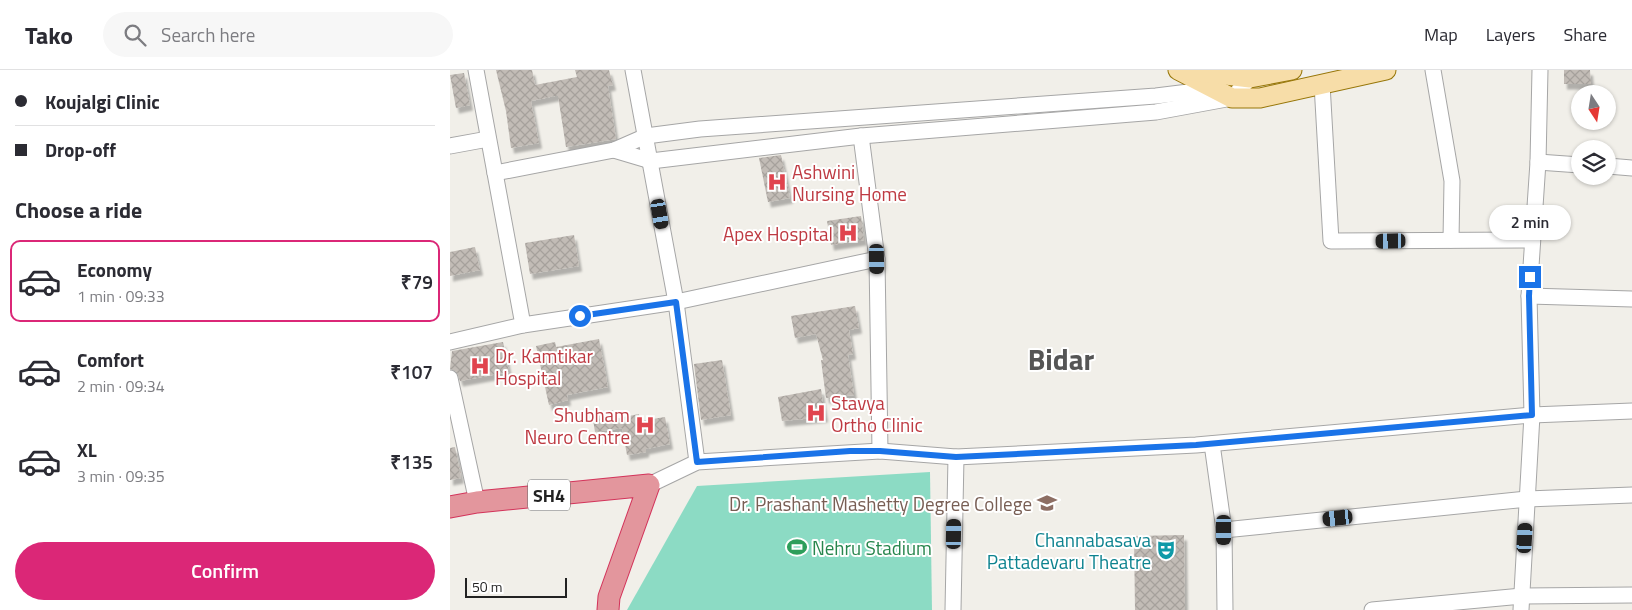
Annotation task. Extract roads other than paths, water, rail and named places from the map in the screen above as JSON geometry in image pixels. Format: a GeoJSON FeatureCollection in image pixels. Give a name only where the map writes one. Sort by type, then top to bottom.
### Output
{"type":"FeatureCollection","features":[{"type":"Feature","properties":{"kind":"highway","name":"SH4"},"geometry":{"type":"LineString","coordinates":[[450,507],[477,502],[649,485]]}},
{"type":"Feature","properties":{"kind":"highway"},"geometry":{"type":"LineString","coordinates":[[608,610],[609,597],[649,485]]}},
{"type":"Feature","properties":{"kind":"main road"},"geometry":{"type":"LineString","coordinates":[[1178,70],[1232,98],[1260,98],[1386,70]]}},
{"type":"Feature","properties":{"kind":"main road"},"geometry":{"type":"LineString","coordinates":[[1182,70],[1228,75],[1292,70]]}},
{"type":"Feature","properties":{"kind":"street"},"geometry":{"type":"LineString","coordinates":[[476,70],[523,325]]}},
{"type":"Feature","properties":{"kind":"street"},"geometry":{"type":"LineString","coordinates":[[633,70],[676,302],[697,462]]}},
{"type":"Feature","properties":{"kind":"street"},"geometry":{"type":"LineString","coordinates":[[1433,70],[1452,181],[1451,240]]}},
{"type":"Feature","properties":{"kind":"street"},"geometry":{"type":"LineString","coordinates":[[1522,603],[1532,415],[1529,296],[1538,162],[1540,70]]}},
{"type":"Feature","properties":{"kind":"street"},"geometry":{"type":"LineString","coordinates":[[614,150],[651,161],[861,136],[1156,112],[1232,98],[1252,74]]}},
{"type":"Feature","properties":{"kind":"street"},"geometry":{"type":"LineString","coordinates":[[495,173],[614,150],[646,136],[700,129],[1156,96],[1213,89],[1228,75]]}},
{"type":"Feature","properties":{"kind":"street"},"geometry":{"type":"LineString","coordinates":[[1322,84],[1331,241],[1532,240]]}},
{"type":"Feature","properties":{"kind":"street"},"geometry":{"type":"LineString","coordinates":[[861,136],[877,259],[880,451]]}},
{"type":"Feature","properties":{"kind":"street"},"geometry":{"type":"LineString","coordinates":[[450,146],[488,139]]}},
{"type":"Feature","properties":{"kind":"street"},"geometry":{"type":"LineString","coordinates":[[1538,162],[1571,164]]}},
{"type":"Feature","properties":{"kind":"street"},"geometry":{"type":"LineString","coordinates":[[1616,167],[1632,168]]}},
{"type":"Feature","properties":{"kind":"street"},"geometry":{"type":"LineString","coordinates":[[450,342],[523,325],[676,302],[877,259]]}},
{"type":"Feature","properties":{"kind":"street"},"geometry":{"type":"LineString","coordinates":[[1529,296],[1632,298]]}},
{"type":"Feature","properties":{"kind":"street"},"geometry":{"type":"LineString","coordinates":[[450,378],[477,502]]}},
{"type":"Feature","properties":{"kind":"street"},"geometry":{"type":"LineString","coordinates":[[649,485],[697,462],[880,451],[956,457],[1212,444],[1532,415],[1632,411]]}},
{"type":"Feature","properties":{"kind":"street"},"geometry":{"type":"LineString","coordinates":[[1212,444],[1224,530],[1225,610]]}},
{"type":"Feature","properties":{"kind":"street"},"geometry":{"type":"LineString","coordinates":[[953,610],[956,457]]}},
{"type":"Feature","properties":{"kind":"street"},"geometry":{"type":"LineString","coordinates":[[1224,530],[1527,499],[1632,495]]}},
{"type":"Feature","properties":{"kind":"street"},"geometry":{"type":"LineString","coordinates":[[1372,610],[1522,603],[1607,603],[1632,595]]}},
{"type":"Feature","properties":{"kind":"place","name":"Ashwini Nursing Home"},"geometry":{"type":"Point","coordinates":[777,182]}},
{"type":"Feature","properties":{"kind":"place","name":"Apex Hospital"},"geometry":{"type":"Point","coordinates":[848,233]}},
{"type":"Feature","properties":{"kind":"place","name":"Dr. Kamtikar Hospital"},"geometry":{"type":"Point","coordinates":[480,366]}},
{"type":"Feature","properties":{"kind":"place","name":"Stavya Ortho Clinic"},"geometry":{"type":"Point","coordinates":[816,413]}},
{"type":"Feature","properties":{"kind":"place","name":"Shubham Neuro Centre"},"geometry":{"type":"Point","coordinates":[645,425]}},
{"type":"Feature","properties":{"kind":"place","name":"Dr. Prashant Mashetty Degree College"},"geometry":{"type":"Point","coordinates":[1047,503]}},
{"type":"Feature","properties":{"kind":"place","name":"Nehru Stadium"},"geometry":{"type":"Point","coordinates":[797,547]}},
{"type":"Feature","properties":{"kind":"place","name":"Channabasava Pattadevaru Theatre"},"geometry":{"type":"Point","coordinates":[1166,550]}},
{"type":"Feature","properties":{"kind":"district","name":"Bidar"},"geometry":{"type":"Point","coordinates":[1061,359]}}]}
